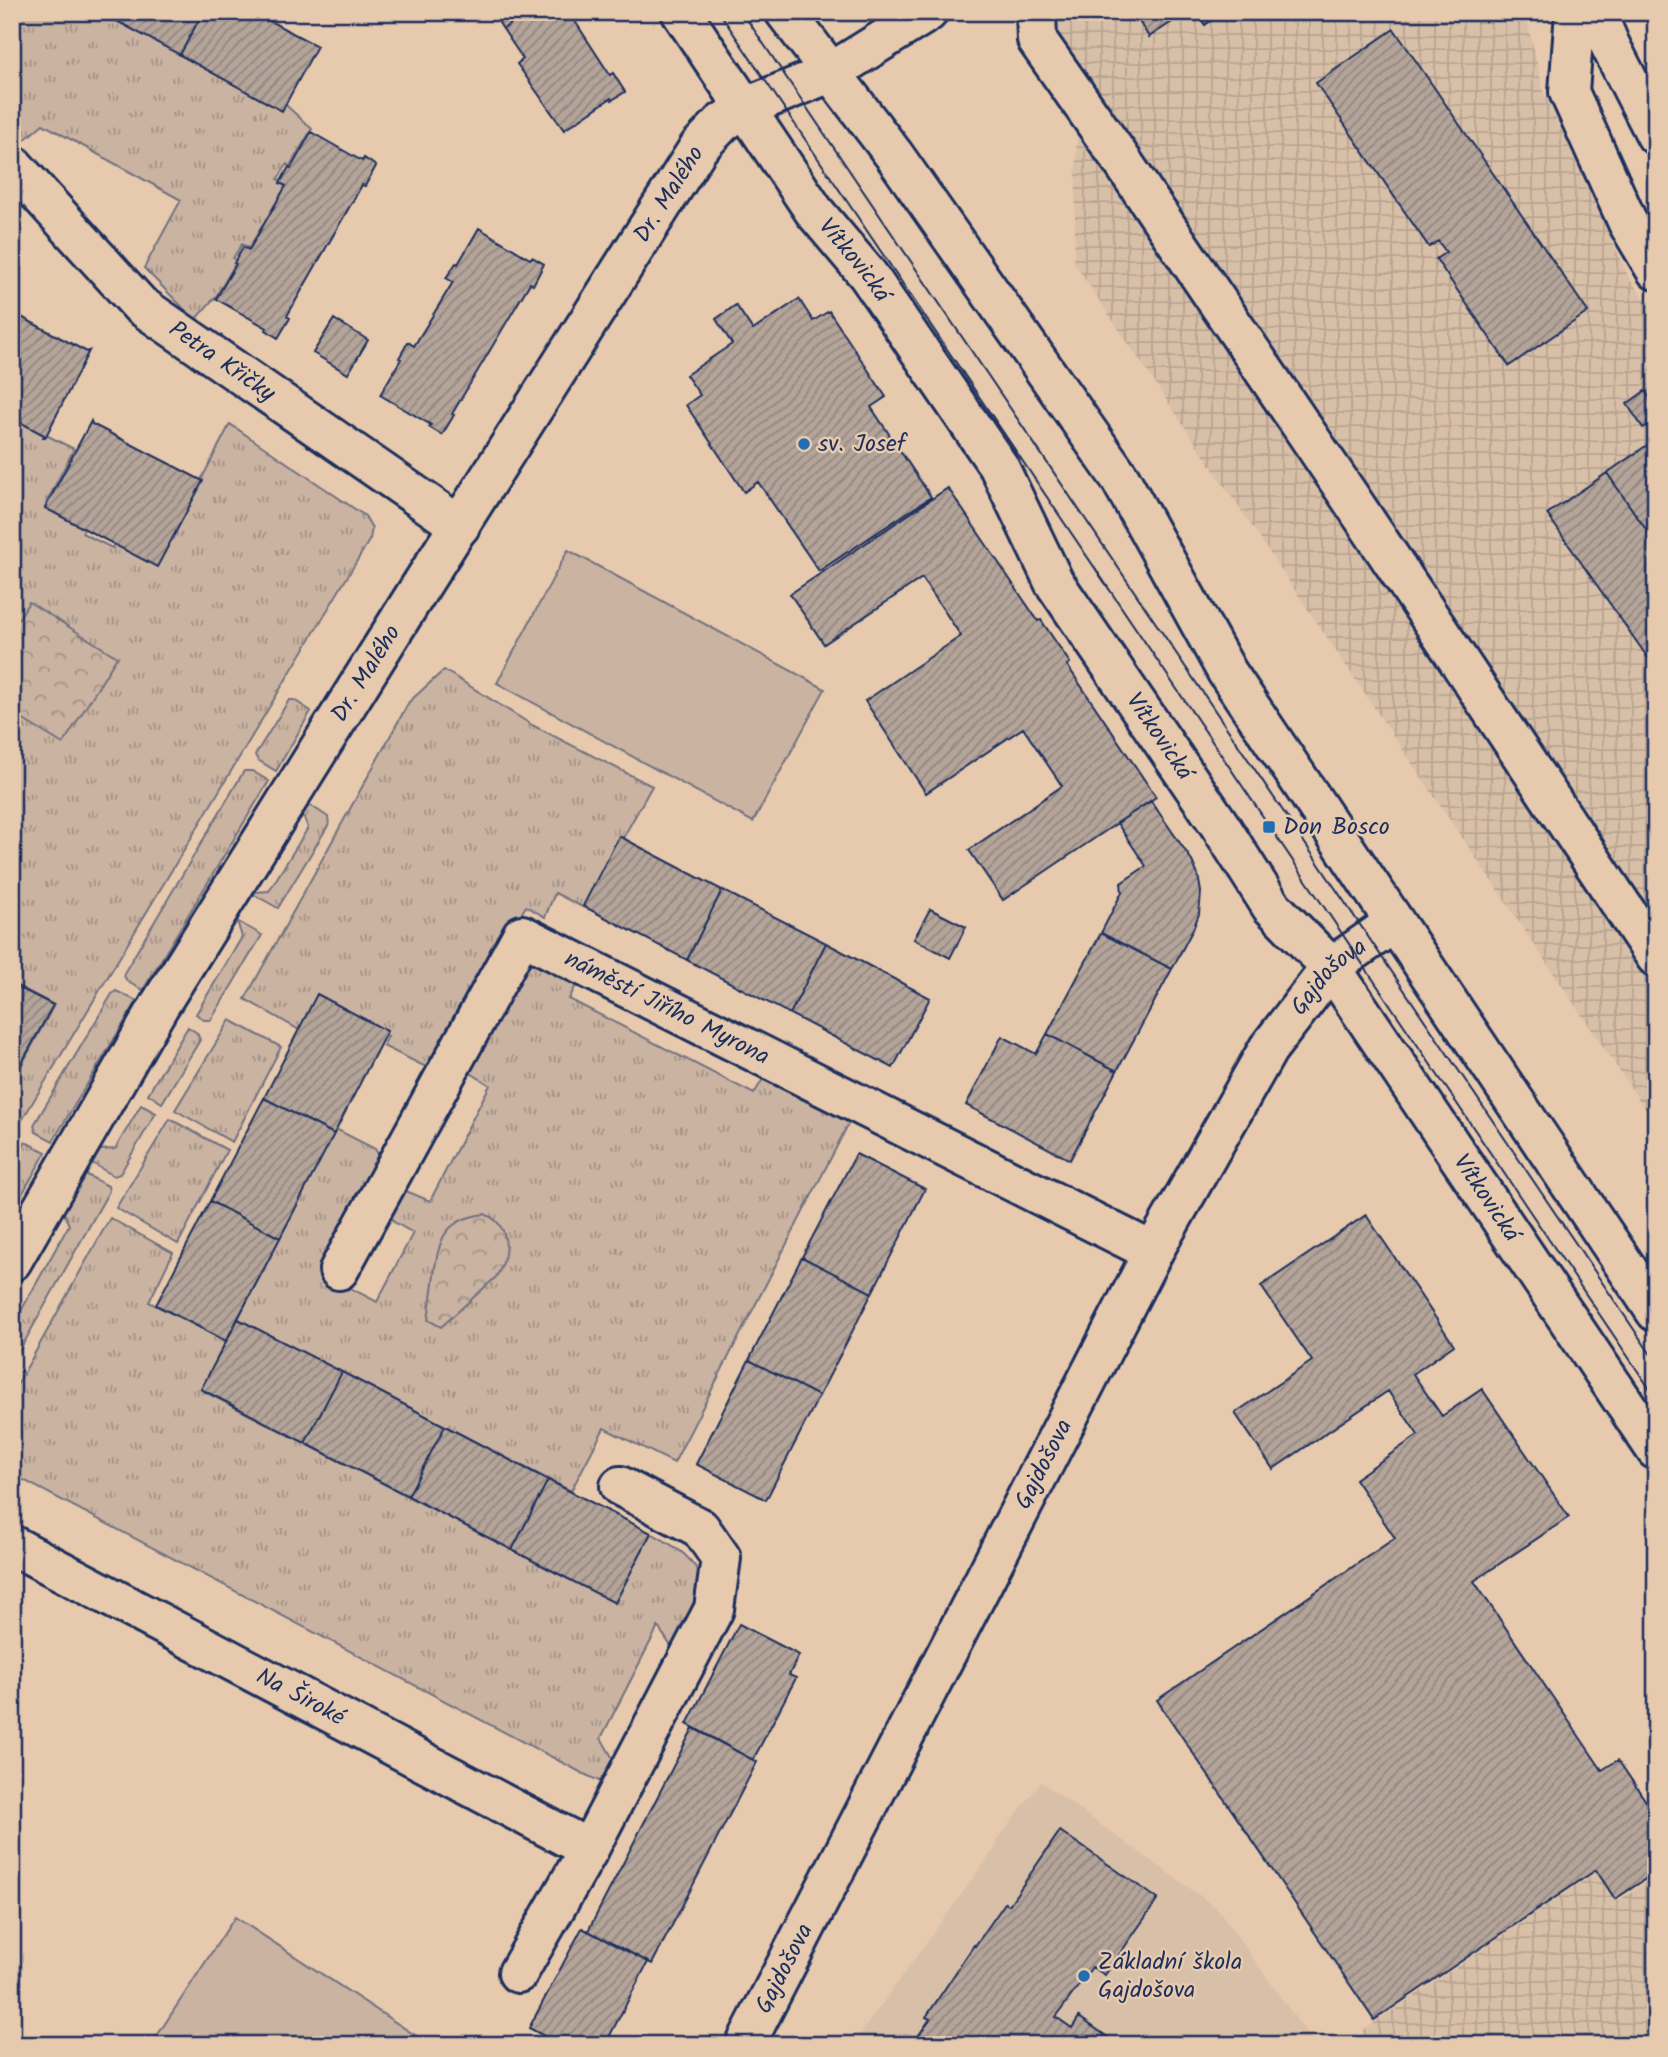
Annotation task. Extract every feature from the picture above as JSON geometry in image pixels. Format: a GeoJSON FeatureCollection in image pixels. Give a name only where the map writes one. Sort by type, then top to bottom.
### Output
{"type":"FeatureCollection","features":[{"type":"Feature","properties":{"kind":"main road","name":"Vítkovická"},"geometry":{"type":"LineString","coordinates":[[681,12],[814,211],[868,275],[999,467],[1054,582],[1221,827],[1271,906],[1331,967],[1656,1450]]}},
{"type":"Feature","properties":{"kind":"main road"},"geometry":{"type":"LineString","coordinates":[[785,12],[894,155],[1120,478],[1227,672],[1656,1312]]}},
{"type":"Feature","properties":{"kind":"main road","name":"Dr. Malého"},"geometry":{"type":"LineString","coordinates":[[12,1261],[159,1006],[699,147],[722,123],[746,107],[830,73],[928,12]]}},
{"type":"Feature","properties":{"kind":"main road"},"geometry":{"type":"LineString","coordinates":[[1036,12],[1037,40],[1349,496],[1656,957]]}},
{"type":"Feature","properties":{"kind":"main road"},"geometry":{"type":"LineString","coordinates":[[1575,12],[1569,92],[1628,223],[1656,270]]}},
{"type":"Feature","properties":{"kind":"main road"},"geometry":{"type":"LineString","coordinates":[[1596,12],[1656,135]]}},
{"type":"Feature","properties":{"kind":"main road","name":"Petra Křičky"},"geometry":{"type":"LineString","coordinates":[[12,164],[140,305],[460,526]]}},
{"type":"Feature","properties":{"kind":"main road","name":"Gajdošova"},"geometry":{"type":"LineString","coordinates":[[745,2045],[1153,1252],[1268,1049],[1331,967],[1394,923]]}},
{"type":"Feature","properties":{"kind":"main road","name":"náměstí Jiřího Myrona"},"geometry":{"type":"LineString","coordinates":[[339,1270],[522,934],[1153,1252]]}},
{"type":"Feature","properties":{"kind":"main road"},"geometry":{"type":"LineString","coordinates":[[518,1973],[589,1849],[714,1609],[721,1558],[700,1528],[620,1486]]}},
{"type":"Feature","properties":{"kind":"main road","name":"Na Široké"},"geometry":{"type":"LineString","coordinates":[[12,1545],[589,1849]]}},
{"type":"Feature","properties":{"kind":"shaded area"},"geometry":{"type":"Polygon","coordinates":[[[1074,12],[1525,12],[1544,93],[1630,280],[1656,314],[1656,1125],[1074,263],[1077,130],[1018,50],[1074,12]]]}},
{"type":"Feature","properties":{"kind":"shaded area","name":"Základní škola Gajdošova"},"geometry":{"type":"Polygon","coordinates":[[[1041,1782],[1217,1908],[1315,2045],[852,2045],[998,1844],[996,1841],[1041,1782]]]}},
{"type":"Feature","properties":{"kind":"shaded area"},"geometry":{"type":"Polygon","coordinates":[[[1598,1871],[1618,1901],[1656,1875],[1656,2045],[1360,2045],[1364,2030],[1598,1871]]]}},
{"type":"Feature","properties":{"kind":"green space"},"geometry":{"type":"Polygon","coordinates":[[[12,12],[109,12],[287,106],[312,129],[289,167],[287,164],[278,179],[286,186],[249,248],[242,244],[233,258],[237,261],[217,295],[195,320],[144,268],[181,200],[43,124],[22,142],[12,132],[12,12]]]}},
{"type":"Feature","properties":{"kind":"green space"},"geometry":{"type":"Polygon","coordinates":[[[12,418],[74,449],[46,503],[86,525],[82,533],[112,548],[117,540],[201,480],[230,424],[365,516],[372,528],[370,539],[12,1137],[12,1108],[19,1096],[12,1092],[12,1083],[54,1005],[12,983],[12,418]]]}},
{"type":"Feature","properties":{"kind":"green space"},"geometry":{"type":"Polygon","coordinates":[[[568,550],[825,689],[753,822],[497,683],[568,550]]]}},
{"type":"Feature","properties":{"kind":"green space"},"geometry":{"type":"Polygon","coordinates":[[[29,602],[117,657],[63,744],[12,713],[12,629],[29,602]]]}},
{"type":"Feature","properties":{"kind":"green space"},"geometry":{"type":"Polygon","coordinates":[[[444,670],[532,725],[652,786],[584,908],[555,893],[545,917],[526,906],[430,1069],[383,1046],[388,1036],[320,1000],[303,1032],[245,999],[409,702],[444,670]]]}},
{"type":"Feature","properties":{"kind":"green space"},"geometry":{"type":"Polygon","coordinates":[[[289,700],[294,700],[311,711],[276,771],[258,760],[255,755],[289,700]]]}},
{"type":"Feature","properties":{"kind":"green space"},"geometry":{"type":"Polygon","coordinates":[[[244,771],[252,771],[269,781],[143,990],[128,982],[124,973],[244,771]]]}},
{"type":"Feature","properties":{"kind":"green space"},"geometry":{"type":"Polygon","coordinates":[[[310,805],[328,817],[329,824],[278,908],[253,894],[269,891],[308,828],[302,812],[310,805]]]}},
{"type":"Feature","properties":{"kind":"green space"},"geometry":{"type":"Polygon","coordinates":[[[237,921],[262,935],[211,1020],[204,1020],[196,1014],[242,937],[237,921]]]}},
{"type":"Feature","properties":{"kind":"green space"},"geometry":{"type":"Polygon","coordinates":[[[533,960],[577,983],[569,999],[754,1094],[764,1077],[854,1113],[674,1463],[604,1428],[571,1491],[238,1319],[336,1129],[375,1149],[378,1160],[320,1272],[377,1302],[413,1233],[394,1222],[390,1216],[406,1191],[430,1201],[490,1085],[469,1072],[514,969],[533,960]]]}},
{"type":"Feature","properties":{"kind":"green space"},"geometry":{"type":"Polygon","coordinates":[[[116,991],[137,1001],[53,1141],[36,1132],[34,1125],[116,991]]]}},
{"type":"Feature","properties":{"kind":"green space"},"geometry":{"type":"Polygon","coordinates":[[[230,1020],[281,1047],[232,1142],[175,1110],[230,1020]]]}},
{"type":"Feature","properties":{"kind":"green space"},"geometry":{"type":"Polygon","coordinates":[[[188,1027],[197,1033],[200,1040],[162,1103],[148,1094],[188,1027]]]}},
{"type":"Feature","properties":{"kind":"green space"},"geometry":{"type":"Polygon","coordinates":[[[141,1105],[156,1113],[120,1174],[114,1176],[92,1163],[99,1150],[115,1149],[141,1105]]]}},
{"type":"Feature","properties":{"kind":"green space"},"geometry":{"type":"Polygon","coordinates":[[[170,1119],[227,1150],[178,1244],[116,1208],[170,1119]]]}},
{"type":"Feature","properties":{"kind":"green space"},"geometry":{"type":"Polygon","coordinates":[[[25,1142],[46,1152],[12,1212],[12,1163],[25,1142]]]}},
{"type":"Feature","properties":{"kind":"green space"},"geometry":{"type":"Polygon","coordinates":[[[85,1174],[108,1186],[109,1191],[12,1364],[12,1327],[69,1225],[63,1211],[85,1174]]]}},
{"type":"Feature","properties":{"kind":"green space"},"geometry":{"type":"Polygon","coordinates":[[[485,1214],[495,1220],[504,1233],[506,1248],[502,1264],[496,1277],[441,1327],[428,1320],[438,1251],[452,1226],[485,1214]]]}},
{"type":"Feature","properties":{"kind":"green space"},"geometry":{"type":"Polygon","coordinates":[[[110,1218],[173,1253],[149,1302],[226,1341],[201,1390],[615,1603],[651,1533],[677,1548],[690,1560],[706,1586],[675,1652],[658,1627],[601,1738],[619,1769],[610,1786],[12,1474],[12,1394],[110,1218]]]}},
{"type":"Feature","properties":{"kind":"green space"},"geometry":{"type":"Polygon","coordinates":[[[235,1917],[430,2045],[151,2045],[235,1917]]]}},
{"type":"Feature","properties":{"kind":"building"},"geometry":{"type":"Polygon","coordinates":[[[100,12],[203,12],[180,55],[100,12]]]}},
{"type":"Feature","properties":{"kind":"building"},"geometry":{"type":"Polygon","coordinates":[[[203,12],[253,12],[317,46],[282,111],[180,55],[203,12]]]}},
{"type":"Feature","properties":{"kind":"building"},"geometry":{"type":"Polygon","coordinates":[[[492,12],[527,12],[503,29],[492,12]]]}},
{"type":"Feature","properties":{"kind":"building"},"geometry":{"type":"Polygon","coordinates":[[[527,12],[569,12],[610,75],[613,73],[625,92],[612,100],[611,98],[564,130],[517,64],[523,59],[503,29],[527,12]]]}},
{"type":"Feature","properties":{"kind":"building"},"geometry":{"type":"Polygon","coordinates":[[[1133,12],[1187,12],[1149,37],[1133,12]]]}},
{"type":"Feature","properties":{"kind":"building"},"geometry":{"type":"Polygon","coordinates":[[[1196,12],[1223,12],[1205,25],[1196,12]]]}},
{"type":"Feature","properties":{"kind":"building"},"geometry":{"type":"Polygon","coordinates":[[[1394,29],[1588,312],[1509,366],[1436,259],[1446,252],[1438,241],[1429,247],[1316,83],[1394,29]]]}},
{"type":"Feature","properties":{"kind":"building"},"geometry":{"type":"Polygon","coordinates":[[[311,132],[376,166],[365,186],[362,185],[287,316],[290,318],[278,338],[266,330],[267,328],[216,299],[243,247],[249,250],[286,186],[280,183],[311,132]]]}},
{"type":"Feature","properties":{"kind":"building"},"geometry":{"type":"Polygon","coordinates":[[[479,228],[530,259],[532,257],[544,264],[533,285],[530,283],[442,435],[429,427],[431,425],[380,395],[408,342],[414,346],[453,282],[446,278],[456,263],[458,264],[479,228]]]}},
{"type":"Feature","properties":{"kind":"building","name":"sv. Josef"},"geometry":{"type":"Polygon","coordinates":[[[799,299],[813,321],[829,311],[886,397],[871,407],[931,497],[819,571],[758,482],[744,492],[686,405],[700,395],[686,375],[732,344],[716,319],[736,305],[753,330],[799,299]]]}},
{"type":"Feature","properties":{"kind":"building"},"geometry":{"type":"Polygon","coordinates":[[[12,312],[89,351],[45,438],[12,418],[12,312]]]}},
{"type":"Feature","properties":{"kind":"building"},"geometry":{"type":"Polygon","coordinates":[[[334,319],[368,340],[348,374],[313,353],[334,319]]]}},
{"type":"Feature","properties":{"kind":"building"},"geometry":{"type":"Polygon","coordinates":[[[1645,391],[1656,406],[1656,420],[1643,428],[1627,404],[1645,391]]]}},
{"type":"Feature","properties":{"kind":"building"},"geometry":{"type":"Polygon","coordinates":[[[91,421],[92,424],[203,481],[157,567],[45,508],[91,421]]]}},
{"type":"Feature","properties":{"kind":"building"},"geometry":{"type":"Polygon","coordinates":[[[1656,439],[1656,544],[1607,473],[1656,439]]]}},
{"type":"Feature","properties":{"kind":"building"},"geometry":{"type":"Polygon","coordinates":[[[1607,473],[1656,544],[1656,653],[1648,658],[1547,514],[1607,473]]]}},
{"type":"Feature","properties":{"kind":"building"},"geometry":{"type":"Polygon","coordinates":[[[948,488],[1038,621],[1041,620],[1070,663],[1067,665],[1156,797],[1003,900],[969,850],[1062,786],[1023,728],[926,793],[865,701],[961,636],[922,578],[824,644],[790,594],[948,488]]]}},
{"type":"Feature","properties":{"kind":"building"},"geometry":{"type":"Polygon","coordinates":[[[1151,801],[1191,859],[1201,892],[1199,914],[1172,969],[1101,933],[1122,892],[1121,883],[1146,866],[1117,823],[1151,801]]]}},
{"type":"Feature","properties":{"kind":"building"},"geometry":{"type":"Polygon","coordinates":[[[619,836],[722,890],[687,960],[583,906],[619,836]]]}},
{"type":"Feature","properties":{"kind":"building"},"geometry":{"type":"Polygon","coordinates":[[[722,890],[826,943],[790,1014],[687,960],[722,890]]]}},
{"type":"Feature","properties":{"kind":"building"},"geometry":{"type":"Polygon","coordinates":[[[930,909],[966,927],[950,958],[914,939],[930,909]]]}},
{"type":"Feature","properties":{"kind":"building"},"geometry":{"type":"Polygon","coordinates":[[[1101,933],[1172,969],[1117,1071],[1047,1034],[1101,933]]]}},
{"type":"Feature","properties":{"kind":"building"},"geometry":{"type":"Polygon","coordinates":[[[826,943],[930,998],[893,1068],[790,1014],[826,943]]]}},
{"type":"Feature","properties":{"kind":"building"},"geometry":{"type":"Polygon","coordinates":[[[12,984],[53,1005],[12,1081],[12,984]]]}},
{"type":"Feature","properties":{"kind":"building"},"geometry":{"type":"Polygon","coordinates":[[[317,994],[387,1031],[334,1134],[264,1098],[317,994]]]}},
{"type":"Feature","properties":{"kind":"building"},"geometry":{"type":"Polygon","coordinates":[[[1047,1034],[1117,1071],[1070,1160],[966,1105],[1002,1036],[1036,1054],[1047,1034]]]}},
{"type":"Feature","properties":{"kind":"building"},"geometry":{"type":"Polygon","coordinates":[[[264,1098],[334,1134],[280,1238],[210,1201],[264,1098]]]}},
{"type":"Feature","properties":{"kind":"building"},"geometry":{"type":"Polygon","coordinates":[[[856,1154],[925,1189],[872,1293],[802,1257],[856,1154]]]}},
{"type":"Feature","properties":{"kind":"building"},"geometry":{"type":"Polygon","coordinates":[[[210,1201],[280,1238],[226,1341],[156,1305],[210,1201]]]}},
{"type":"Feature","properties":{"kind":"building"},"geometry":{"type":"Polygon","coordinates":[[[1366,1215],[1454,1345],[1413,1374],[1442,1416],[1482,1389],[1569,1517],[1474,1581],[1602,1770],[1618,1760],[1656,1816],[1656,1872],[1615,1899],[1596,1870],[1374,2020],[1157,1700],[1395,1538],[1355,1479],[1418,1435],[1388,1391],[1273,1469],[1235,1413],[1312,1361],[1261,1286],[1366,1215]]]}},
{"type":"Feature","properties":{"kind":"building"},"geometry":{"type":"Polygon","coordinates":[[[802,1257],[872,1293],[819,1396],[749,1360],[802,1257]]]}},
{"type":"Feature","properties":{"kind":"building"},"geometry":{"type":"Polygon","coordinates":[[[238,1319],[342,1372],[305,1443],[201,1389],[238,1319]]]}},
{"type":"Feature","properties":{"kind":"building"},"geometry":{"type":"Polygon","coordinates":[[[749,1360],[819,1396],[766,1500],[696,1464],[749,1360]]]}},
{"type":"Feature","properties":{"kind":"building"},"geometry":{"type":"Polygon","coordinates":[[[342,1372],[445,1426],[408,1496],[305,1443],[342,1372]]]}},
{"type":"Feature","properties":{"kind":"building"},"geometry":{"type":"Polygon","coordinates":[[[445,1426],[548,1480],[512,1550],[408,1496],[445,1426]]]}},
{"type":"Feature","properties":{"kind":"building"},"geometry":{"type":"Polygon","coordinates":[[[548,1480],[651,1533],[615,1603],[512,1550],[548,1480]]]}},
{"type":"Feature","properties":{"kind":"building"},"geometry":{"type":"Polygon","coordinates":[[[739,1624],[799,1655],[789,1675],[796,1678],[753,1760],[687,1724],[739,1624]]]}},
{"type":"Feature","properties":{"kind":"building"},"geometry":{"type":"Polygon","coordinates":[[[693,1728],[757,1762],[652,1964],[588,1931],[693,1728]]]}},
{"type":"Feature","properties":{"kind":"building"},"geometry":{"type":"Polygon","coordinates":[[[1060,1831],[1158,1899],[1105,1975],[1092,1967],[1056,2017],[1072,2028],[1079,2017],[1119,2045],[912,2045],[930,2019],[926,2017],[974,1945],[1005,1903],[1009,1905],[1060,1831]]]}},
{"type":"Feature","properties":{"kind":"building"},"geometry":{"type":"Polygon","coordinates":[[[582,1928],[648,1962],[606,2043],[599,2040],[597,2045],[561,2045],[529,2028],[582,1928]]]}},
{"type":"Feature","properties":{"kind":"tram line"},"geometry":{"type":"LineString","coordinates":[[719,12],[1656,1398]]}},
{"type":"Feature","properties":{"kind":"tram line"},"geometry":{"type":"LineString","coordinates":[[742,12],[1656,1362]]}},
{"type":"Feature","properties":{"kind":"place","name":"sv. Josef"},"geometry":{"type":"Point","coordinates":[804,444]}},
{"type":"Feature","properties":{"kind":"place","name":"Don Bosco"},"geometry":{"type":"Point","coordinates":[1269,827]}},
{"type":"Feature","properties":{"kind":"place","name":"Základní škola Gajdošova"},"geometry":{"type":"Point","coordinates":[1084,1976]}}]}
